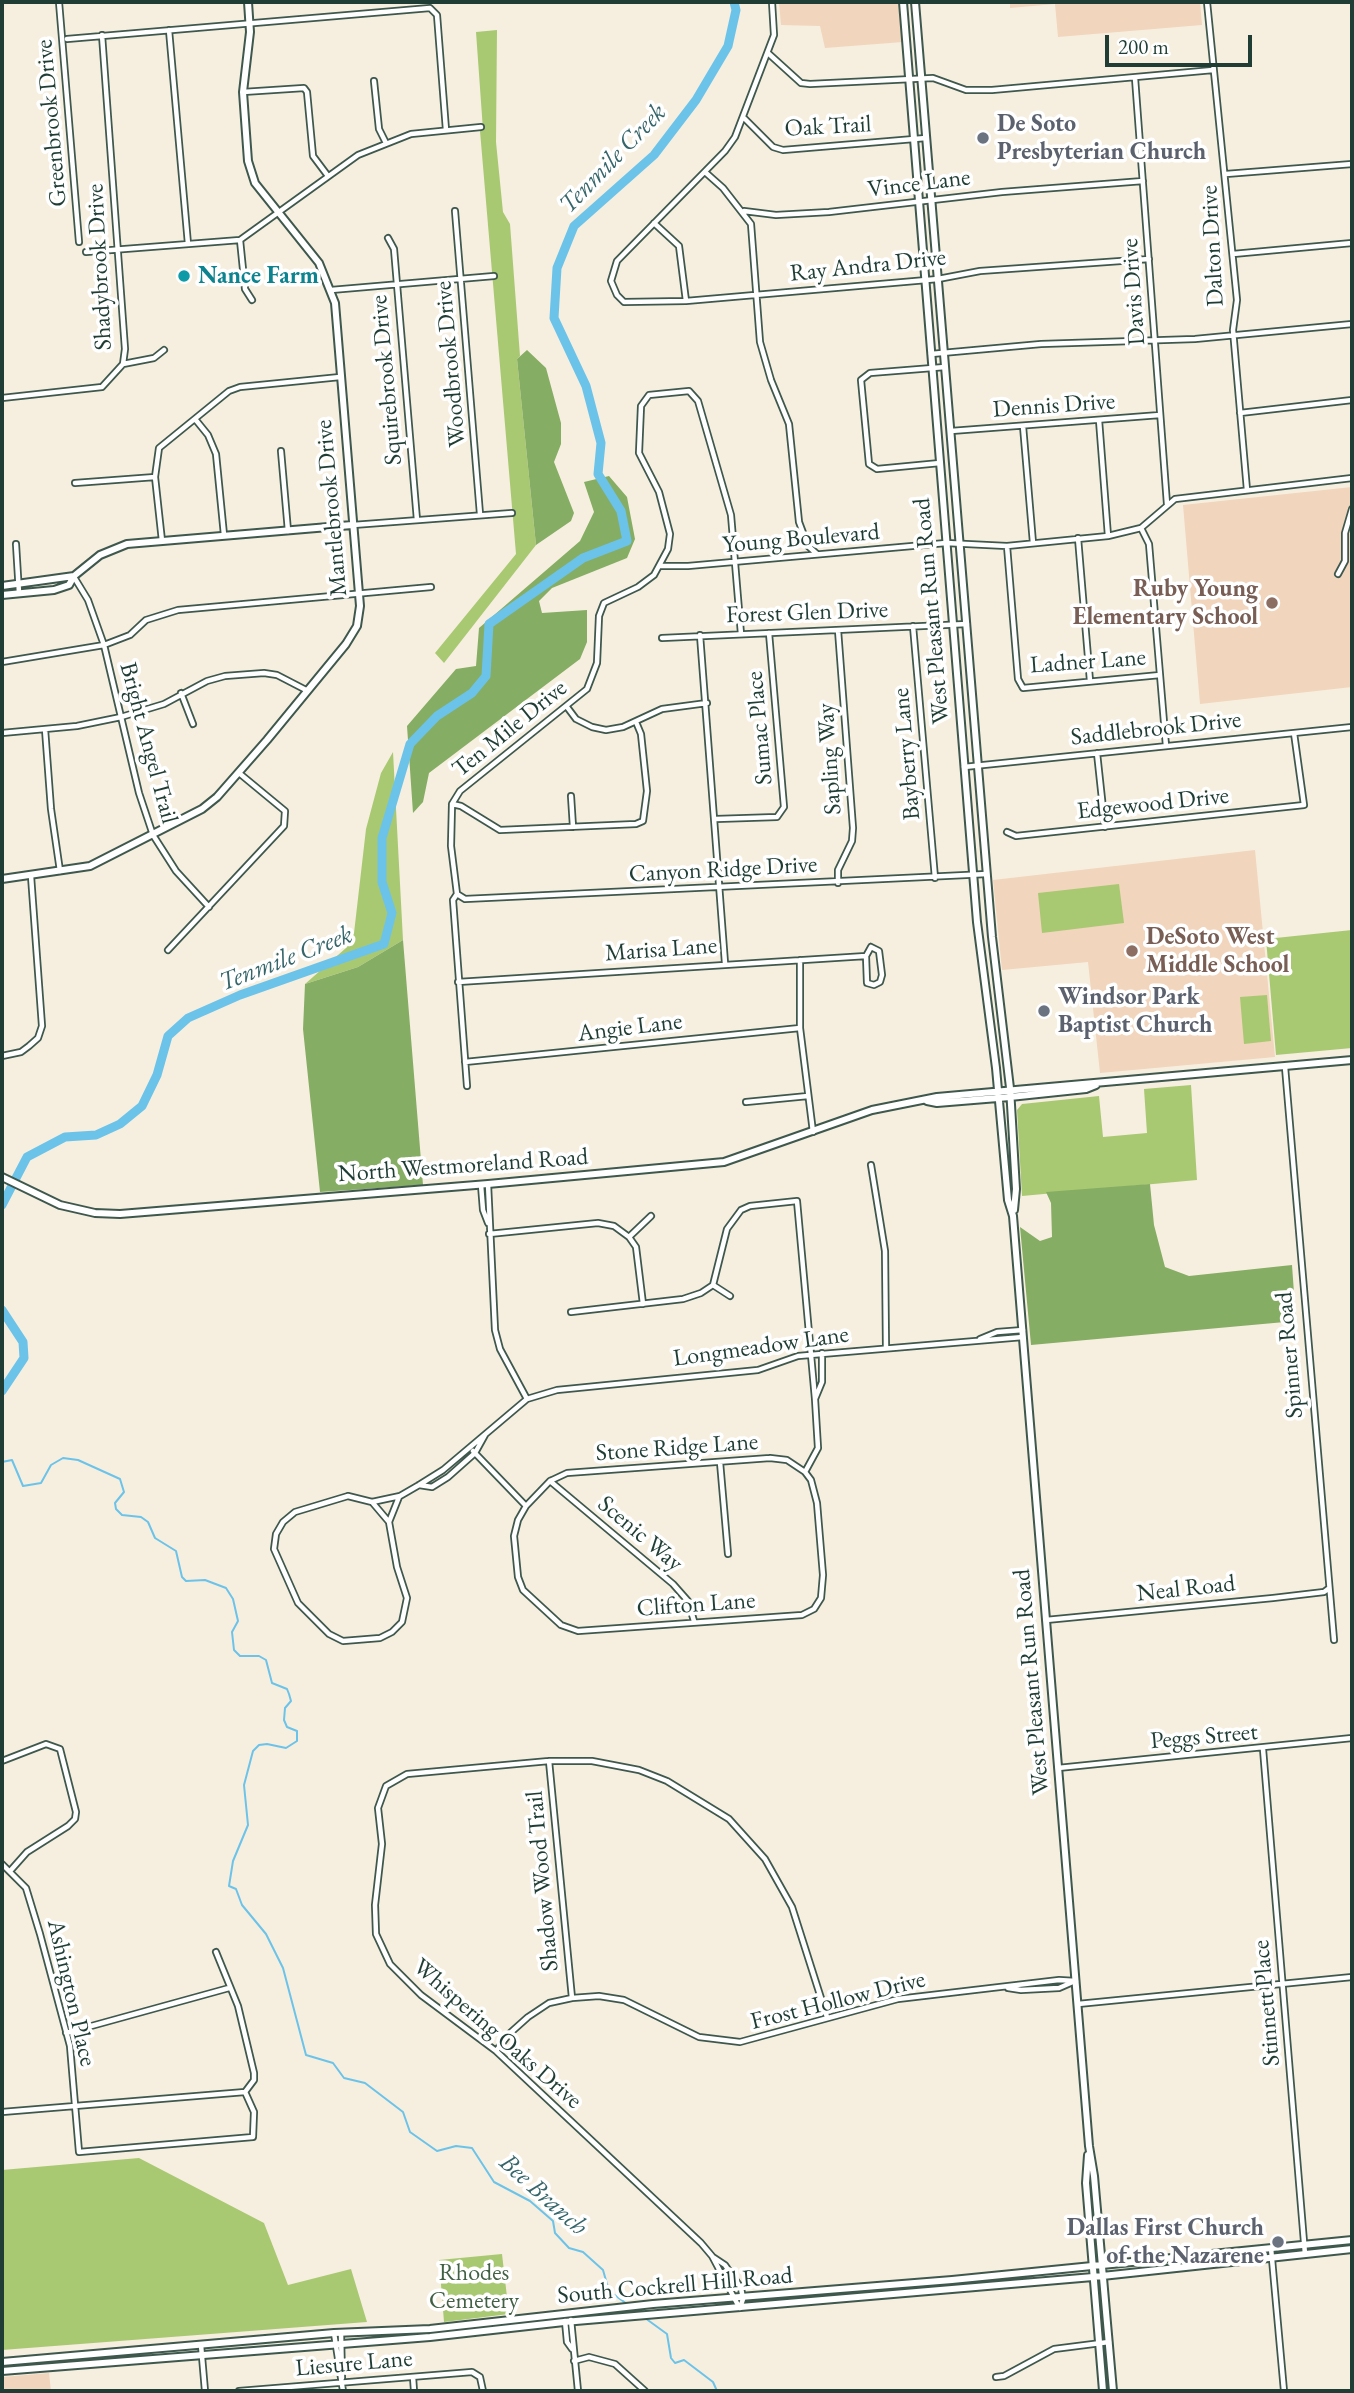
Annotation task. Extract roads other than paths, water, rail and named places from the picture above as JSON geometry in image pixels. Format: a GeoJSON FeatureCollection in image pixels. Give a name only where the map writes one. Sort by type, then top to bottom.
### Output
{"type":"FeatureCollection","features":[{"type":"Feature","properties":{"kind":"main road","name":"Mantlebrook Drive"},"geometry":{"type":"LineString","coordinates":[[2,879],[90,866],[202,809],[239,773],[346,644],[356,626],[358,592],[335,303],[319,263],[255,183],[248,161],[243,92],[250,23],[248,2]]}},
{"type":"Feature","properties":{"kind":"main road","name":"West Pleasant Run Road"},"geometry":{"type":"LineString","coordinates":[[902,2],[973,875],[1008,1200],[1013,1216]]}},
{"type":"Feature","properties":{"kind":"main road","name":"West Pleasant Run Road"},"geometry":{"type":"LineString","coordinates":[[915,2],[987,874],[1010,1088],[1016,1189],[1013,1216],[1089,2146],[1113,2391]]}},
{"type":"Feature","properties":{"kind":"main road"},"geometry":{"type":"LineString","coordinates":[[2,595],[54,590],[69,585],[74,576],[112,548],[162,541],[352,525]]}},
{"type":"Feature","properties":{"kind":"main road"},"geometry":{"type":"LineString","coordinates":[[2,586],[74,576]]}},
{"type":"Feature","properties":{"kind":"main road"},"geometry":{"type":"LineString","coordinates":[[988,1009],[1000,1007]]}},
{"type":"Feature","properties":{"kind":"main road","name":"North Westmoreland Road"},"geometry":{"type":"LineString","coordinates":[[2,1177],[78,1210],[120,1214],[484,1185],[724,1162],[872,1110],[998,1089],[1087,1082],[1098,1084],[1352,1060]]}},
{"type":"Feature","properties":{"kind":"main road","name":"North Westmoreland Road"},"geometry":{"type":"LineString","coordinates":[[925,1101],[937,1103],[1086,1090],[1098,1084]]}},
{"type":"Feature","properties":{"kind":"main road","name":"West Pleasant Run Road"},"geometry":{"type":"LineString","coordinates":[[1089,2146],[1086,2183],[1103,2391]]}},
{"type":"Feature","properties":{"kind":"main road","name":"South Cockrell Hill Road"},"geometry":{"type":"LineString","coordinates":[[2,2371],[338,2333],[430,2329],[653,2304],[739,2299],[1092,2267],[1352,2240]]}},
{"type":"Feature","properties":{"kind":"main road","name":"South Cockrell Hill Road"},"geometry":{"type":"LineString","coordinates":[[2,2362],[430,2337],[568,2322],[1093,2277],[1352,2249]]}},
{"type":"Feature","properties":{"kind":"street","name":"Greenbrook Drive"},"geometry":{"type":"LineString","coordinates":[[59,2],[79,242]]}},
{"type":"Feature","properties":{"kind":"street"},"geometry":{"type":"LineString","coordinates":[[686,301],[679,246],[654,223],[726,151],[744,118],[769,54],[775,27],[772,2]]}},
{"type":"Feature","properties":{"kind":"street","name":"Dalton Drive"},"geometry":{"type":"LineString","coordinates":[[1207,2],[1237,300],[1234,335],[1247,489]]}},
{"type":"Feature","properties":{"kind":"street"},"geometry":{"type":"LineString","coordinates":[[67,38],[430,8],[437,15],[446,130]]}},
{"type":"Feature","properties":{"kind":"street"},"geometry":{"type":"LineString","coordinates":[[169,30],[188,244]]}},
{"type":"Feature","properties":{"kind":"street","name":"Shadybrook Drive"},"geometry":{"type":"LineString","coordinates":[[2,398],[102,387],[123,364],[125,349],[102,35]]}},
{"type":"Feature","properties":{"kind":"street"},"geometry":{"type":"LineString","coordinates":[[769,54],[801,83],[933,78],[966,90],[1213,70]]}},
{"type":"Feature","properties":{"kind":"street","name":"Davis Drive"},"geometry":{"type":"LineString","coordinates":[[1135,78],[1167,504]]}},
{"type":"Feature","properties":{"kind":"street"},"geometry":{"type":"LineString","coordinates":[[373,81],[379,129],[386,143]]}},
{"type":"Feature","properties":{"kind":"street"},"geometry":{"type":"LineString","coordinates":[[243,92],[304,88],[307,92],[313,156],[328,176]]}},
{"type":"Feature","properties":{"kind":"street","name":"Oak Trail"},"geometry":{"type":"LineString","coordinates":[[744,118],[773,147],[783,150],[926,138]]}},
{"type":"Feature","properties":{"kind":"street"},"geometry":{"type":"LineString","coordinates":[[86,252],[240,240],[344,162],[411,134],[481,127]]}},
{"type":"Feature","properties":{"kind":"street"},"geometry":{"type":"LineString","coordinates":[[1226,174],[1352,164]]}},
{"type":"Feature","properties":{"kind":"street"},"geometry":{"type":"LineString","coordinates":[[705,172],[751,223],[762,352],[789,424],[799,522],[808,546],[818,555]]}},
{"type":"Feature","properties":{"kind":"street","name":"Vince Lane"},"geometry":{"type":"LineString","coordinates":[[742,211],[776,215],[932,202],[974,194],[1143,180]]}},
{"type":"Feature","properties":{"kind":"street","name":"Woodbrook Drive"},"geometry":{"type":"LineString","coordinates":[[455,211],[480,514]]}},
{"type":"Feature","properties":{"kind":"street","name":"Ray Andra Drive"},"geometry":{"type":"LineString","coordinates":[[654,223],[617,261],[611,281],[624,302],[686,301],[938,279],[980,271],[1149,258]]}},
{"type":"Feature","properties":{"kind":"street","name":"Squirebrook Drive"},"geometry":{"type":"LineString","coordinates":[[388,238],[394,249],[417,520]]}},
{"type":"Feature","properties":{"kind":"street"},"geometry":{"type":"LineString","coordinates":[[240,240],[245,289],[252,300]]}},
{"type":"Feature","properties":{"kind":"street"},"geometry":{"type":"LineString","coordinates":[[1233,254],[1352,243]]}},
{"type":"Feature","properties":{"kind":"street"},"geometry":{"type":"LineString","coordinates":[[331,289],[494,276]]}},
{"type":"Feature","properties":{"kind":"street"},"geometry":{"type":"LineString","coordinates":[[931,354],[1041,344],[1234,335],[1352,324]]}},
{"type":"Feature","properties":{"kind":"street"},"geometry":{"type":"LineString","coordinates":[[123,364],[154,358],[164,350]]}},
{"type":"Feature","properties":{"kind":"street"},"geometry":{"type":"LineString","coordinates":[[940,463],[877,469],[869,464],[861,380],[864,375],[946,367]]}},
{"type":"Feature","properties":{"kind":"street"},"geometry":{"type":"LineString","coordinates":[[162,541],[155,477],[159,448],[229,391],[240,387],[340,377]]}},
{"type":"Feature","properties":{"kind":"street","name":"Ten Mile Drive"},"geometry":{"type":"LineString","coordinates":[[467,1086],[453,900],[459,896],[451,846],[452,804],[460,791],[587,689],[596,672],[599,616],[604,603],[638,587],[654,575],[668,549],[670,534],[659,492],[639,453],[641,406],[649,395],[694,393],[712,443],[731,515],[735,561]]}},
{"type":"Feature","properties":{"kind":"street"},"geometry":{"type":"LineString","coordinates":[[1241,413],[1352,400]]}},
{"type":"Feature","properties":{"kind":"street","name":"Dennis Drive"},"geometry":{"type":"LineString","coordinates":[[951,431],[1160,415]]}},
{"type":"Feature","properties":{"kind":"street"},"geometry":{"type":"LineString","coordinates":[[195,419],[208,435],[216,454],[225,536]]}},
{"type":"Feature","properties":{"kind":"street"},"geometry":{"type":"LineString","coordinates":[[1099,420],[1108,536]]}},
{"type":"Feature","properties":{"kind":"street"},"geometry":{"type":"LineString","coordinates":[[1023,426],[1033,543]]}},
{"type":"Feature","properties":{"kind":"street"},"geometry":{"type":"LineString","coordinates":[[281,451],[288,531]]}},
{"type":"Feature","properties":{"kind":"street"},"geometry":{"type":"LineString","coordinates":[[75,483],[155,477]]}},
{"type":"Feature","properties":{"kind":"street","name":"Young Boulevard"},"geometry":{"type":"LineString","coordinates":[[659,566],[946,543],[1007,546],[1108,536],[1141,528],[1175,499],[1352,478]]}},
{"type":"Feature","properties":{"kind":"street"},"geometry":{"type":"LineString","coordinates":[[1338,574],[1345,561],[1345,533],[1352,509]]}},
{"type":"Feature","properties":{"kind":"street"},"geometry":{"type":"LineString","coordinates":[[352,525],[512,513]]}},
{"type":"Feature","properties":{"kind":"street"},"geometry":{"type":"LineString","coordinates":[[1141,528],[1149,544],[1166,746]]}},
{"type":"Feature","properties":{"kind":"street"},"geometry":{"type":"LineString","coordinates":[[1078,538],[1090,681]]}},
{"type":"Feature","properties":{"kind":"street"},"geometry":{"type":"LineString","coordinates":[[16,544],[21,584],[19,593]]}},
{"type":"Feature","properties":{"kind":"street","name":"Ladner Lane"},"geometry":{"type":"LineString","coordinates":[[1007,546],[1019,684],[1026,689],[1160,675]]}},
{"type":"Feature","properties":{"kind":"street"},"geometry":{"type":"LineString","coordinates":[[735,561],[741,634]]}},
{"type":"Feature","properties":{"kind":"street","name":"Bright Angel Trail"},"geometry":{"type":"LineString","coordinates":[[74,576],[88,600],[104,645],[139,793],[153,835],[176,871],[209,907]]}},
{"type":"Feature","properties":{"kind":"street"},"geometry":{"type":"LineString","coordinates":[[2,662],[104,645],[130,635],[146,620],[178,610],[431,587]]}},
{"type":"Feature","properties":{"kind":"street","name":"Forest Glen Drive"},"geometry":{"type":"LineString","coordinates":[[662,638],[967,624]]}},
{"type":"Feature","properties":{"kind":"street","name":"Bayberry Lane"},"geometry":{"type":"LineString","coordinates":[[914,626],[934,878]]}},
{"type":"Feature","properties":{"kind":"street","name":"Sapling Way"},"geometry":{"type":"LineString","coordinates":[[838,630],[853,828],[852,841],[838,870],[838,883]]}},
{"type":"Feature","properties":{"kind":"street","name":"Sumac Place"},"geometry":{"type":"LineString","coordinates":[[716,819],[777,817],[784,807],[769,633]]}},
{"type":"Feature","properties":{"kind":"street"},"geometry":{"type":"LineString","coordinates":[[700,635],[725,963]]}},
{"type":"Feature","properties":{"kind":"street"},"geometry":{"type":"LineString","coordinates":[[2,733],[121,717],[164,704],[207,681],[264,673],[276,675],[306,690]]}},
{"type":"Feature","properties":{"kind":"street"},"geometry":{"type":"LineString","coordinates":[[181,693],[193,724]]}},
{"type":"Feature","properties":{"kind":"street"},"geometry":{"type":"LineString","coordinates":[[567,706],[576,719],[606,730],[636,722],[662,709],[707,703]]}},
{"type":"Feature","properties":{"kind":"street"},"geometry":{"type":"LineString","coordinates":[[452,804],[461,806],[500,830],[636,824],[646,818],[648,791],[641,734],[636,722]]}},
{"type":"Feature","properties":{"kind":"street","name":"Saddlebrook Drive"},"geometry":{"type":"LineString","coordinates":[[964,766],[1352,727]]}},
{"type":"Feature","properties":{"kind":"street"},"geometry":{"type":"LineString","coordinates":[[45,729],[48,785],[60,872]]}},
{"type":"Feature","properties":{"kind":"street","name":"Edgewood Drive"},"geometry":{"type":"LineString","coordinates":[[1007,832],[1016,836],[1304,805],[1294,733]]}},
{"type":"Feature","properties":{"kind":"street"},"geometry":{"type":"LineString","coordinates":[[1097,753],[1105,827]]}},
{"type":"Feature","properties":{"kind":"street"},"geometry":{"type":"LineString","coordinates":[[169,950],[260,854],[286,819],[285,811],[239,773]]}},
{"type":"Feature","properties":{"kind":"street"},"geometry":{"type":"LineString","coordinates":[[571,796],[573,827]]}},
{"type":"Feature","properties":{"kind":"street","name":"Canyon Ridge Drive"},"geometry":{"type":"LineString","coordinates":[[459,896],[721,888],[987,874]]}},
{"type":"Feature","properties":{"kind":"street"},"geometry":{"type":"LineString","coordinates":[[2,1056],[21,1052],[29,1046],[38,1038],[41,1026],[31,876]]}},
{"type":"Feature","properties":{"kind":"street"},"geometry":{"type":"LineString","coordinates":[[871,947],[879,951],[880,982],[874,985],[867,983],[866,956],[871,947]]}},
{"type":"Feature","properties":{"kind":"street","name":"Marisa Lane"},"geometry":{"type":"LineString","coordinates":[[458,982],[866,956]]}},
{"type":"Feature","properties":{"kind":"street"},"geometry":{"type":"LineString","coordinates":[[800,960],[800,1028],[813,1132]]}},
{"type":"Feature","properties":{"kind":"street","name":"Angie Lane"},"geometry":{"type":"LineString","coordinates":[[465,1062],[800,1028]]}},
{"type":"Feature","properties":{"kind":"street","name":"Spinner Road"},"geometry":{"type":"LineString","coordinates":[[1284,1067],[1334,1640]]}},
{"type":"Feature","properties":{"kind":"street"},"geometry":{"type":"LineString","coordinates":[[746,1102],[808,1096]]}},
{"type":"Feature","properties":{"kind":"street"},"geometry":{"type":"LineString","coordinates":[[871,1166],[885,1251],[886,1348]]}},
{"type":"Feature","properties":{"kind":"street"},"geometry":{"type":"LineString","coordinates":[[484,1185],[491,1210],[488,1224],[495,1330],[500,1349],[527,1399]]}},
{"type":"Feature","properties":{"kind":"street"},"geometry":{"type":"LineString","coordinates":[[571,1312],[683,1299],[701,1293],[713,1284],[727,1228],[741,1210],[750,1206],[797,1201],[818,1448],[806,1472]]}},
{"type":"Feature","properties":{"kind":"street"},"geometry":{"type":"LineString","coordinates":[[629,1237],[651,1216]]}},
{"type":"Feature","properties":{"kind":"street"},"geometry":{"type":"LineString","coordinates":[[489,1234],[598,1223],[614,1226],[629,1237],[640,1264],[643,1304]]}},
{"type":"Feature","properties":{"kind":"street"},"geometry":{"type":"LineString","coordinates":[[713,1284],[730,1296]]}},
{"type":"Feature","properties":{"kind":"street","name":"Longmeadow Lane"},"geometry":{"type":"LineString","coordinates":[[372,1502],[400,1496],[419,1485],[443,1470],[527,1399],[557,1390],[758,1370],[811,1354],[973,1342],[997,1332],[1023,1334]]}},
{"type":"Feature","properties":{"kind":"street"},"geometry":{"type":"LineString","coordinates":[[815,1399],[822,1382],[822,1353]]}},
{"type":"Feature","properties":{"kind":"street"},"geometry":{"type":"LineString","coordinates":[[812,1382],[822,1382]]}},
{"type":"Feature","properties":{"kind":"street","name":"Longmeadow Lane"},"geometry":{"type":"LineString","coordinates":[[419,1485],[432,1487],[439,1484],[474,1453],[485,1434]]}},
{"type":"Feature","properties":{"kind":"street"},"geometry":{"type":"LineString","coordinates":[[469,1447],[526,1506],[550,1481]]}},
{"type":"Feature","properties":{"kind":"street","name":"Stone Ridge Lane"},"geometry":{"type":"LineString","coordinates":[[550,1481],[567,1473],[770,1458],[788,1460],[806,1472]]}},
{"type":"Feature","properties":{"kind":"street"},"geometry":{"type":"LineString","coordinates":[[720,1462],[728,1554]]}},
{"type":"Feature","properties":{"kind":"street","name":"Clifton Lane"},"geometry":{"type":"LineString","coordinates":[[526,1506],[518,1520],[514,1536],[518,1577],[523,1590],[561,1625],[578,1632],[694,1621],[802,1615],[814,1609],[821,1598],[823,1575],[817,1503],[806,1472]]}},
{"type":"Feature","properties":{"kind":"street","name":"Scenic Way"},"geometry":{"type":"LineString","coordinates":[[550,1481],[679,1590],[688,1601],[694,1621]]}},
{"type":"Feature","properties":{"kind":"street"},"geometry":{"type":"LineString","coordinates":[[348,1496],[372,1502],[389,1522],[397,1567],[407,1598],[402,1622],[392,1632],[380,1638],[343,1641],[329,1634],[298,1602],[274,1549],[276,1534],[283,1522],[295,1512],[348,1496]]}},
{"type":"Feature","properties":{"kind":"street"},"geometry":{"type":"LineString","coordinates":[[389,1522],[400,1496]]}},
{"type":"Feature","properties":{"kind":"street","name":"Neal Road"},"geometry":{"type":"LineString","coordinates":[[1045,1620],[1273,1598],[1324,1592],[1329,1588]]}},
{"type":"Feature","properties":{"kind":"street","name":"Peggs Street"},"geometry":{"type":"LineString","coordinates":[[1058,1768],[1352,1738]]}},
{"type":"Feature","properties":{"kind":"street"},"geometry":{"type":"LineString","coordinates":[[2,1760],[53,1745],[62,1751],[73,1792],[75,1819],[27,1852],[11,1870]]}},
{"type":"Feature","properties":{"kind":"street","name":"Stinnett Place"},"geometry":{"type":"LineString","coordinates":[[1263,1749],[1305,2253]]}},
{"type":"Feature","properties":{"kind":"street","name":"Shadow Wood Trail"},"geometry":{"type":"LineString","coordinates":[[549,1761],[572,1998]]}},
{"type":"Feature","properties":{"kind":"street","name":"Whispering Oaks Drive"},"geometry":{"type":"LineString","coordinates":[[739,2299],[741,2288],[724,2265],[496,2051],[421,1996],[385,1955],[376,1934],[375,1905],[382,1844],[379,1807],[386,1786],[407,1774],[549,1761],[592,1761],[639,1770],[667,1781],[729,1819],[750,1840],[778,1878],[798,1923],[827,2017]]}},
{"type":"Feature","properties":{"kind":"street","name":"Ashington Place"},"geometry":{"type":"LineString","coordinates":[[2,1864],[11,1870],[31,1898],[66,2034],[76,2103],[79,2151],[250,2138],[255,2135],[255,2121],[243,2092]]}},
{"type":"Feature","properties":{"kind":"street"},"geometry":{"type":"LineString","coordinates":[[2,2112],[76,2103],[243,2092],[254,2080],[254,2073],[238,2006],[216,1952]]}},
{"type":"Feature","properties":{"kind":"street"},"geometry":{"type":"LineString","coordinates":[[1078,2004],[1352,1978]]}},
{"type":"Feature","properties":{"kind":"street","name":"Frost Hollow Drive"},"geometry":{"type":"LineString","coordinates":[[496,2051],[509,2034],[528,2017],[550,2003],[572,1998],[599,1996],[624,2000],[699,2037],[740,2042],[898,1999],[1007,1987],[1021,1990],[1059,1988],[1076,1981]]}},
{"type":"Feature","properties":{"kind":"street"},"geometry":{"type":"LineString","coordinates":[[66,2034],[229,1988]]}},
{"type":"Feature","properties":{"kind":"street"},"geometry":{"type":"LineString","coordinates":[[1271,2248],[1284,2391]]}},
{"type":"Feature","properties":{"kind":"street","name":"Whispering Oaks Drive"},"geometry":{"type":"LineString","coordinates":[[712,2256],[739,2299]]}},
{"type":"Feature","properties":{"kind":"street"},"geometry":{"type":"LineString","coordinates":[[739,2299],[740,2308]]}},
{"type":"Feature","properties":{"kind":"street"},"geometry":{"type":"LineString","coordinates":[[568,2314],[567,2342],[572,2350],[578,2391]]}},
{"type":"Feature","properties":{"kind":"street"},"geometry":{"type":"LineString","coordinates":[[338,2333],[343,2391]]}},
{"type":"Feature","properties":{"kind":"street"},"geometry":{"type":"LineString","coordinates":[[996,2376],[1004,2376],[1054,2349],[1109,2342]]}},
{"type":"Feature","properties":{"kind":"street"},"geometry":{"type":"LineString","coordinates":[[202,2349],[205,2391]]}},
{"type":"Feature","properties":{"kind":"street"},"geometry":{"type":"LineString","coordinates":[[574,2361],[589,2357],[615,2364],[645,2391]]}},
{"type":"Feature","properties":{"kind":"street","name":"Liesure Lane"},"geometry":{"type":"LineString","coordinates":[[239,2391],[472,2372],[480,2377],[483,2391]]}},
{"type":"Feature","properties":{"kind":"street"},"geometry":{"type":"LineString","coordinates":[[413,2377],[414,2391]]}},
{"type":"Feature","properties":{"kind":"waterway","name":"Tenmile Creek"},"geometry":{"type":"LineString","coordinates":[[2,1205],[27,1157],[65,1137],[96,1135],[120,1124],[142,1106],[157,1075],[168,1036],[188,1018],[240,995],[384,944],[392,913],[382,882],[382,838],[410,744],[437,716],[472,693],[486,676],[489,624],[583,558],[627,541],[621,511],[598,474],[601,443],[586,386],[554,318],[557,268],[574,226],[654,155],[696,100],[728,46],[736,10],[734,2]]}},
{"type":"Feature","properties":{"kind":"waterway","name":"Tenmile Creek"},"geometry":{"type":"LineString","coordinates":[[2,1310],[23,1342],[24,1358],[2,1391]]}},
{"type":"Feature","properties":{"kind":"waterway","name":"Bee Branch"},"geometry":{"type":"LineString","coordinates":[[2,1462],[12,1460],[23,1486],[41,1483],[51,1465],[63,1458],[78,1460],[120,1479],[124,1492],[115,1503],[116,1509],[122,1515],[141,1517],[148,1522],[155,1538],[176,1551],[182,1577],[186,1581],[205,1580],[226,1588],[233,1599],[238,1621],[232,1632],[234,1650],[240,1656],[259,1656],[266,1660],[272,1683],[287,1689],[291,1701],[285,1708],[284,1720],[287,1727],[297,1731],[297,1741],[286,1748],[259,1745],[253,1751],[244,1785],[248,1825],[233,1861],[229,1886],[236,1889],[242,1905],[266,1934],[283,1968],[306,2055],[333,2063],[344,2078],[365,2083],[403,2112],[410,2132],[437,2151],[456,2146],[472,2148],[494,2182],[530,2201],[553,2221],[555,2233],[569,2248],[583,2252],[603,2270],[609,2291],[627,2304]]}},
{"type":"Feature","properties":{"kind":"waterway","name":"Bee Branch"},"geometry":{"type":"LineString","coordinates":[[645,2318],[667,2334],[671,2358],[675,2363],[684,2360],[713,2382],[717,2391]]}},
{"type":"Feature","properties":{"kind":"place","name":"De Soto Presbyterian Church"},"geometry":{"type":"Point","coordinates":[983,138]}},
{"type":"Feature","properties":{"kind":"place","name":"Nance Farm"},"geometry":{"type":"Point","coordinates":[184,276]}},
{"type":"Feature","properties":{"kind":"place","name":"Ruby Young Elementary School"},"geometry":{"type":"Point","coordinates":[1272,603]}},
{"type":"Feature","properties":{"kind":"place","name":"DeSoto West Middle School"},"geometry":{"type":"Point","coordinates":[1132,951]}},
{"type":"Feature","properties":{"kind":"place","name":"Windsor Park Baptist Church"},"geometry":{"type":"Point","coordinates":[1044,1011]}},
{"type":"Feature","properties":{"kind":"place","name":"Dallas First Church of the Nazarene"},"geometry":{"type":"Point","coordinates":[1278,2242]}},
{"type":"Feature","properties":{"kind":"park label","name":"Rhodes Cemetery"},"geometry":{"type":"Point","coordinates":[474,2287]}}]}
